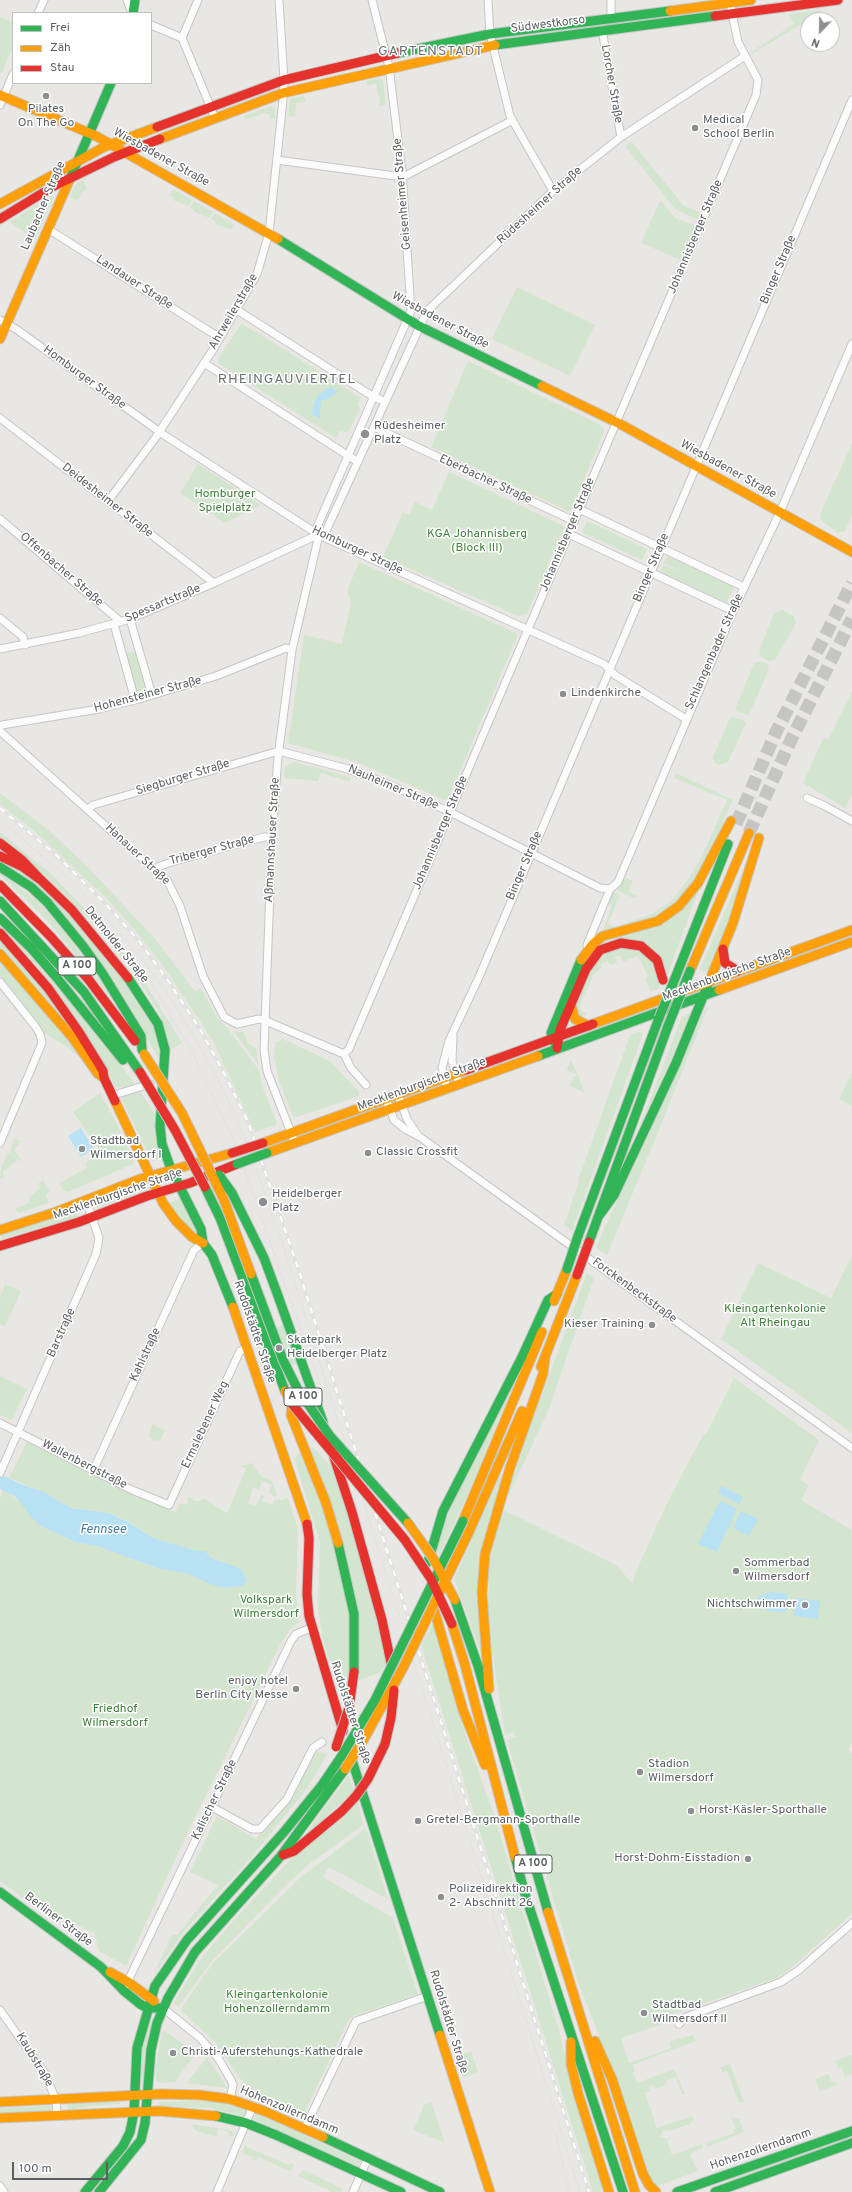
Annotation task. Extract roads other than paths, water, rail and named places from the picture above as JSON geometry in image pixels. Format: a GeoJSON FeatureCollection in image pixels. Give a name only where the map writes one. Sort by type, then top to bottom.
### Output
{"type":"FeatureCollection","features":[{"type":"Feature","properties":{"kind":"main road"},"geometry":{"type":"LineString","coordinates":[[133,12],[135,0]]}},
{"type":"Feature","properties":{"kind":"main road","name":"Südwestkorso"},"geometry":{"type":"LineString","coordinates":[[0,204],[77,161],[112,144],[284,80],[386,55],[490,34],[608,17],[751,0]]}},
{"type":"Feature","properties":{"kind":"main road","name":"Südwestkorso"},"geometry":{"type":"LineString","coordinates":[[0,219],[70,178],[125,152],[283,94],[389,67],[493,44],[838,0]]}},
{"type":"Feature","properties":{"kind":"main road","name":"Laubacher Straße"},"geometry":{"type":"LineString","coordinates":[[0,339],[3,322],[48,229],[111,84]]}},
{"type":"Feature","properties":{"kind":"main road","name":"Wiesbadener Straße"},"geometry":{"type":"LineString","coordinates":[[1,99],[89,132],[112,144],[269,233],[408,320],[616,422],[852,552]]}},
{"type":"Feature","properties":{"kind":"main road"},"geometry":{"type":"LineString","coordinates":[[86,2192],[123,2146],[130,2132],[134,2112],[137,2048],[147,2008],[155,1986],[187,1940],[284,1832],[322,1785],[341,1757],[381,1688],[463,1521],[531,1362],[654,1031],[734,822],[698,883],[679,906],[658,921],[616,931],[603,936],[593,944],[582,960],[551,1033],[556,1037]]}},
{"type":"Feature","properties":{"kind":"main road"},"geometry":{"type":"LineString","coordinates":[[99,2192],[141,2140],[148,2095],[151,2050],[163,2008],[168,1998],[195,1952],[280,1857],[345,1769],[364,1739],[403,1668],[469,1532],[544,1359],[577,1275],[668,1026],[749,833]]}},
{"type":"Feature","properties":{"kind":"main road"},"geometry":{"type":"LineString","coordinates":[[598,1217],[614,1195],[676,1063],[723,947],[759,838]]}},
{"type":"Feature","properties":{"kind":"main road"},"geometry":{"type":"LineString","coordinates":[[0,843],[22,860],[41,880]]}},
{"type":"Feature","properties":{"kind":"main road","name":"Detmolder Straße"},"geometry":{"type":"LineString","coordinates":[[0,856],[23,867],[41,880],[72,910],[106,948],[154,1014],[164,1041],[164,1081],[160,1131],[162,1144],[180,1186]]}},
{"type":"Feature","properties":{"kind":"main road"},"geometry":{"type":"LineString","coordinates":[[0,867],[31,887],[46,902],[83,946],[103,974],[141,1036],[143,1052]]}},
{"type":"Feature","properties":{"kind":"main road","name":"A 100"},"geometry":{"type":"LineString","coordinates":[[2,887],[51,937],[89,980],[143,1052],[182,1113],[224,1200],[249,1264],[283,1360],[297,1388],[330,1436],[402,1515],[433,1558],[455,1600],[478,1666],[490,1715],[531,1856],[635,2192]]}},
{"type":"Feature","properties":{"kind":"main road","name":"A 100"},"geometry":{"type":"LineString","coordinates":[[0,901],[47,949],[84,992],[129,1063],[140,1072],[175,1130],[220,1218],[275,1367],[292,1404],[405,1540],[431,1579],[452,1624],[525,1894],[623,2192]]}},
{"type":"Feature","properties":{"kind":"main road"},"geometry":{"type":"LineString","coordinates":[[0,918],[49,968],[129,1063]]}},
{"type":"Feature","properties":{"kind":"main road","name":"Mecklenburgische Straße"},"geometry":{"type":"LineString","coordinates":[[0,1230],[37,1219],[150,1175],[232,1154],[852,930]]}},
{"type":"Feature","properties":{"kind":"main road"},"geometry":{"type":"LineString","coordinates":[[0,933],[32,968],[64,1009],[103,1071],[104,1078],[114,1095],[150,1175]]}},
{"type":"Feature","properties":{"kind":"main road","name":"Mecklenburgische Straße"},"geometry":{"type":"LineString","coordinates":[[0,1246],[41,1234],[158,1192],[180,1186],[267,1153],[390,1110],[852,942]]}},
{"type":"Feature","properties":{"kind":"main road"},"geometry":{"type":"LineString","coordinates":[[557,1048],[556,1037],[589,963],[600,950],[608,946],[630,943],[646,949],[657,960],[663,980],[659,1018]]}},
{"type":"Feature","properties":{"kind":"main road"},"geometry":{"type":"LineString","coordinates":[[723,947],[723,959],[725,963],[738,971]]}},
{"type":"Feature","properties":{"kind":"main road"},"geometry":{"type":"LineString","coordinates":[[1,955],[72,1037],[98,1074],[104,1078]]}},
{"type":"Feature","properties":{"kind":"main road"},"geometry":{"type":"LineString","coordinates":[[700,985],[704,996]]}},
{"type":"Feature","properties":{"kind":"main road"},"geometry":{"type":"LineString","coordinates":[[571,1005],[575,1019],[589,1026]]}},
{"type":"Feature","properties":{"kind":"main road"},"geometry":{"type":"LineString","coordinates":[[514,1052],[518,1063]]}},
{"type":"Feature","properties":{"kind":"main road"},"geometry":{"type":"LineString","coordinates":[[206,1162],[224,1180],[232,1193],[264,1258],[277,1293],[352,1512],[382,1620],[392,1672],[393,1705],[385,1744],[368,1779],[356,1796],[342,1811],[294,1851],[280,1857]]}},
{"type":"Feature","properties":{"kind":"main road","name":"Rudolstädter Straße"},"geometry":{"type":"LineString","coordinates":[[150,1175],[158,1192],[176,1221],[192,1237],[203,1243]]}},
{"type":"Feature","properties":{"kind":"main road","name":"Rudolstädter Straße"},"geometry":{"type":"LineString","coordinates":[[180,1186],[201,1229],[203,1243],[220,1273],[307,1526],[307,1604],[311,1628],[489,2192]]}},
{"type":"Feature","properties":{"kind":"main road"},"geometry":{"type":"LineString","coordinates":[[500,1799],[471,1733],[463,1710],[429,1595],[426,1573],[443,1511],[501,1400],[548,1300],[557,1294]]}},
{"type":"Feature","properties":{"kind":"main road"},"geometry":{"type":"LineString","coordinates":[[490,1715],[488,1661],[482,1593],[485,1554],[510,1468],[543,1374],[544,1359]]}},
{"type":"Feature","properties":{"kind":"main road"},"geometry":{"type":"LineString","coordinates":[[292,1404],[290,1415],[326,1503],[346,1572],[354,1614],[354,1672],[349,1708],[322,1785]]}},
{"type":"Feature","properties":{"kind":"main road","name":"Berliner Straße"},"geometry":{"type":"LineString","coordinates":[[0,1892],[101,1967],[128,1982],[163,2008]]}},
{"type":"Feature","properties":{"kind":"main road","name":"Berliner Straße"},"geometry":{"type":"LineString","coordinates":[[101,1967],[124,1991],[147,2008]]}},
{"type":"Feature","properties":{"kind":"main road"},"geometry":{"type":"LineString","coordinates":[[147,2008],[163,2008]]}},
{"type":"Feature","properties":{"kind":"main road"},"geometry":{"type":"LineString","coordinates":[[579,2011],[609,2072],[642,2183],[649,2185],[656,2192]]}},
{"type":"Feature","properties":{"kind":"main road"},"geometry":{"type":"LineString","coordinates":[[571,2034],[571,2064],[611,2190]]}},
{"type":"Feature","properties":{"kind":"main road","name":"Hohenzollerndamm"},"geometry":{"type":"LineString","coordinates":[[0,2102],[148,2095],[200,2095],[230,2099],[253,2106],[305,2128],[440,2192]]}},
{"type":"Feature","properties":{"kind":"main road"},"geometry":{"type":"LineString","coordinates":[[0,2118],[57,2114],[134,2112],[201,2113],[246,2123],[276,2135],[401,2192]]}},
{"type":"Feature","properties":{"kind":"main road","name":"Hohenzollerndamm"},"geometry":{"type":"LineString","coordinates":[[677,2192],[852,2131]]}},
{"type":"Feature","properties":{"kind":"main road","name":"Hohenzollerndamm"},"geometry":{"type":"LineString","coordinates":[[716,2192],[852,2143]]}},
{"type":"Feature","properties":{"kind":"street"},"geometry":{"type":"LineString","coordinates":[[38,12],[44,0]]}},
{"type":"Feature","properties":{"kind":"street"},"geometry":{"type":"LineString","coordinates":[[127,0],[133,12]]}},
{"type":"Feature","properties":{"kind":"street"},"geometry":{"type":"LineString","coordinates":[[182,38],[198,0]]}},
{"type":"Feature","properties":{"kind":"street"},"geometry":{"type":"LineString","coordinates":[[279,0],[284,80],[283,94]]}},
{"type":"Feature","properties":{"kind":"street"},"geometry":{"type":"LineString","coordinates":[[372,0],[389,67]]}},
{"type":"Feature","properties":{"kind":"street"},"geometry":{"type":"LineString","coordinates":[[488,0],[490,34],[511,121],[553,191]]}},
{"type":"Feature","properties":{"kind":"street"},"geometry":{"type":"LineString","coordinates":[[604,30],[612,0]]}},
{"type":"Feature","properties":{"kind":"street"},"geometry":{"type":"LineString","coordinates":[[730,3],[731,14]]}},
{"type":"Feature","properties":{"kind":"street","name":"Johannisberger Straße"},"geometry":{"type":"LineString","coordinates":[[344,1054],[349,1049],[757,91],[756,75],[745,56],[735,33],[731,14]]}},
{"type":"Feature","properties":{"kind":"street"},"geometry":{"type":"LineString","coordinates":[[152,25],[182,38],[216,118]]}},
{"type":"Feature","properties":{"kind":"street","name":"Lorcher Straße"},"geometry":{"type":"LineString","coordinates":[[604,30],[621,137]]}},
{"type":"Feature","properties":{"kind":"street","name":"Rüdesheimer Straße"},"geometry":{"type":"LineString","coordinates":[[319,535],[326,531],[427,311],[553,191],[621,137],[745,56]]}},
{"type":"Feature","properties":{"kind":"street","name":"Geisenheimer Straße"},"geometry":{"type":"LineString","coordinates":[[389,67],[403,177],[412,306],[408,320]]}},
{"type":"Feature","properties":{"kind":"street"},"geometry":{"type":"LineString","coordinates":[[1,99],[12,76]]}},
{"type":"Feature","properties":{"kind":"street","name":"Ahrweilerstraße"},"geometry":{"type":"LineString","coordinates":[[108,502],[159,432],[220,338],[257,274],[269,233],[283,94]]}},
{"type":"Feature","properties":{"kind":"street","name":"Binger Straße"},"geometry":{"type":"LineString","coordinates":[[448,1088],[444,1078],[443,1060],[852,100]]}},
{"type":"Feature","properties":{"kind":"street"},"geometry":{"type":"LineString","coordinates":[[277,160],[403,177],[511,121]]}},
{"type":"Feature","properties":{"kind":"street"},"geometry":{"type":"LineString","coordinates":[[0,207],[8,213]]}},
{"type":"Feature","properties":{"kind":"street","name":"Landauer Straße"},"geometry":{"type":"LineString","coordinates":[[48,229],[220,338]]}},
{"type":"Feature","properties":{"kind":"street"},"geometry":{"type":"LineString","coordinates":[[237,310],[374,397],[385,402]]}},
{"type":"Feature","properties":{"kind":"street"},"geometry":{"type":"LineString","coordinates":[[319,535],[317,526],[408,320]]}},
{"type":"Feature","properties":{"kind":"street","name":"Homburger Straße"},"geometry":{"type":"LineString","coordinates":[[3,322],[159,432],[319,535],[604,664],[609,670],[686,719]]}},
{"type":"Feature","properties":{"kind":"street","name":"Schlangenbader Straße"},"geometry":{"type":"LineString","coordinates":[[582,960],[610,889],[618,882],[686,719],[733,611],[780,512],[852,344]]}},
{"type":"Feature","properties":{"kind":"street"},"geometry":{"type":"LineString","coordinates":[[204,363],[349,454],[358,462]]}},
{"type":"Feature","properties":{"kind":"street","name":"Deidesheimer Straße"},"geometry":{"type":"LineString","coordinates":[[0,418],[214,583]]}},
{"type":"Feature","properties":{"kind":"street","name":"Eberbacher Straße"},"geometry":{"type":"LineString","coordinates":[[374,428],[574,521]]}},
{"type":"Feature","properties":{"kind":"street"},"geometry":{"type":"LineString","coordinates":[[579,509],[744,587]]}},
{"type":"Feature","properties":{"kind":"street","name":"Offenbacher Straße"},"geometry":{"type":"LineString","coordinates":[[0,519],[117,623]]}},
{"type":"Feature","properties":{"kind":"street"},"geometry":{"type":"LineString","coordinates":[[569,534],[733,611]]}},
{"type":"Feature","properties":{"kind":"street","name":"Spessartstraße"},"geometry":{"type":"LineString","coordinates":[[0,649],[26,645],[130,619],[214,583],[319,535]]}},
{"type":"Feature","properties":{"kind":"street","name":"Aßmannshauser Straße"},"geometry":{"type":"LineString","coordinates":[[295,1143],[267,1071],[264,1050],[272,837],[279,751],[292,650],[319,535]]}},
{"type":"Feature","properties":{"kind":"street"},"geometry":{"type":"LineString","coordinates":[[0,618],[23,637],[26,645]]}},
{"type":"Feature","properties":{"kind":"street"},"geometry":{"type":"LineString","coordinates":[[130,619],[152,695]]}},
{"type":"Feature","properties":{"kind":"street"},"geometry":{"type":"LineString","coordinates":[[117,623],[135,700]]}},
{"type":"Feature","properties":{"kind":"street","name":"Hohensteiner Straße"},"geometry":{"type":"LineString","coordinates":[[0,727],[2,725],[99,709],[135,700],[216,676],[286,648],[292,650]]}},
{"type":"Feature","properties":{"kind":"street","name":"Hanauer Straße"},"geometry":{"type":"LineString","coordinates":[[0,731],[168,882],[177,897],[203,976],[224,1017],[237,1024],[259,1020],[266,1021]]}},
{"type":"Feature","properties":{"kind":"street","name":"Nauheimer Straße"},"geometry":{"type":"LineString","coordinates":[[279,751],[326,762],[370,776],[450,812],[600,888],[610,889]]}},
{"type":"Feature","properties":{"kind":"street","name":"Siegburger Straße"},"geometry":{"type":"LineString","coordinates":[[88,809],[100,803],[279,751]]}},
{"type":"Feature","properties":{"kind":"street"},"geometry":{"type":"LineString","coordinates":[[807,798],[852,821]]}},
{"type":"Feature","properties":{"kind":"street","name":"Triberger Straße"},"geometry":{"type":"LineString","coordinates":[[155,870],[160,866],[178,860],[264,836],[272,837]]}},
{"type":"Feature","properties":{"kind":"street"},"geometry":{"type":"LineString","coordinates":[[0,982],[40,1034],[42,1044],[0,1143]]}},
{"type":"Feature","properties":{"kind":"street"},"geometry":{"type":"LineString","coordinates":[[266,1021],[344,1054],[351,1068],[366,1085]]}},
{"type":"Feature","properties":{"kind":"street","name":"Binger Straße"},"geometry":{"type":"LineString","coordinates":[[453,1036],[452,1059],[459,1084]]}},
{"type":"Feature","properties":{"kind":"street"},"geometry":{"type":"LineString","coordinates":[[114,1095],[164,1081]]}},
{"type":"Feature","properties":{"kind":"street","name":"Forckenbeckstraße"},"geometry":{"type":"LineString","coordinates":[[398,1095],[417,1134]]}},
{"type":"Feature","properties":{"kind":"street","name":"Forckenbeckstraße"},"geometry":{"type":"LineString","coordinates":[[386,1099],[394,1120],[408,1131],[417,1134],[852,1448]]}},
{"type":"Feature","properties":{"kind":"street","name":"Barstraße"},"geometry":{"type":"LineString","coordinates":[[0,1472],[96,1254],[99,1238],[86,1200]]}},
{"type":"Feature","properties":{"kind":"street","name":"Kahlstraße"},"geometry":{"type":"LineString","coordinates":[[93,1471],[194,1250],[203,1243]]}},
{"type":"Feature","properties":{"kind":"street","name":"Ermslebener Weg"},"geometry":{"type":"LineString","coordinates":[[169,1505],[240,1351],[247,1348]]}},
{"type":"Feature","properties":{"kind":"street","name":"Wallenbergstraße"},"geometry":{"type":"LineString","coordinates":[[0,1424],[93,1471],[169,1505]]}},
{"type":"Feature","properties":{"kind":"street","name":"Kalischer Straße"},"geometry":{"type":"LineString","coordinates":[[128,1982],[291,1641],[296,1634],[311,1628]]}},
{"type":"Feature","properties":{"kind":"street"},"geometry":{"type":"LineString","coordinates":[[212,1807],[252,1829],[260,1828],[286,1799],[313,1748],[322,1742]]}},
{"type":"Feature","properties":{"kind":"street"},"geometry":{"type":"LineString","coordinates":[[679,2024],[686,2017],[781,1982],[799,1970],[852,1923]]}},
{"type":"Feature","properties":{"kind":"street"},"geometry":{"type":"LineString","coordinates":[[124,1991],[128,1982]]}},
{"type":"Feature","properties":{"kind":"street"},"geometry":{"type":"LineString","coordinates":[[305,2128],[356,2020],[428,1996]]}},
{"type":"Feature","properties":{"kind":"street","name":"Berliner Straße"},"geometry":{"type":"LineString","coordinates":[[163,2008],[200,2038],[218,2058],[232,2080],[233,2085],[230,2099]]}},
{"type":"Feature","properties":{"kind":"street","name":"Kaubstraße"},"geometry":{"type":"LineString","coordinates":[[0,2010],[34,2056],[56,2100],[57,2114]]}},
{"type":"Feature","properties":{"kind":"street"},"geometry":{"type":"LineString","coordinates":[[217,2192],[253,2106]]}},
{"type":"Feature","properties":{"kind":"street"},"geometry":{"type":"LineString","coordinates":[[353,2192],[368,2158]]}},
{"type":"Feature","properties":{"kind":"street"},"geometry":{"type":"LineString","coordinates":[[0,2186],[4,2192]]}},
{"type":"Feature","properties":{"kind":"water"},"geometry":{"type":"Polygon","coordinates":[[[330,387],[338,392],[325,400],[321,400],[320,419],[312,414],[314,403],[319,394],[330,387]]]}},
{"type":"Feature","properties":{"kind":"water"},"geometry":{"type":"Polygon","coordinates":[[[81,1128],[94,1149],[81,1157],[68,1136],[81,1128]]]}},
{"type":"Feature","properties":{"kind":"water","name":"Fennsee"},"geometry":{"type":"Polygon","coordinates":[[[0,1474],[18,1483],[44,1492],[71,1508],[109,1513],[128,1522],[153,1538],[197,1551],[205,1551],[212,1558],[241,1569],[247,1580],[242,1586],[224,1588],[210,1584],[189,1574],[160,1569],[97,1546],[75,1542],[41,1526],[33,1519],[15,1496],[0,1489],[0,1474]]]}},
{"type":"Feature","properties":{"kind":"water"},"geometry":{"type":"Polygon","coordinates":[[[721,1486],[743,1497],[739,1504],[718,1493],[721,1486]]]}},
{"type":"Feature","properties":{"kind":"water"},"geometry":{"type":"Polygon","coordinates":[[[720,1501],[737,1509],[717,1552],[698,1544],[720,1501]]]}},
{"type":"Feature","properties":{"kind":"water"},"geometry":{"type":"Polygon","coordinates":[[[741,1511],[758,1519],[749,1536],[733,1528],[741,1511]]]}},
{"type":"Feature","properties":{"kind":"water","name":"Nichtschwimmer"},"geometry":{"type":"Polygon","coordinates":[[[771,1592],[788,1594],[787,1601],[794,1602],[795,1598],[820,1601],[818,1619],[794,1616],[795,1606],[787,1605],[786,1612],[769,1611],[756,1604],[757,1597],[771,1592]]]}},
{"type":"Feature","properties":{"kind":"tunnel"},"geometry":{"type":"LineString","coordinates":[[736,824],[776,732],[852,583]]}},
{"type":"Feature","properties":{"kind":"tunnel"},"geometry":{"type":"LineString","coordinates":[[749,833],[791,740],[852,619]]}},
{"type":"Feature","properties":{"kind":"tram line"},"geometry":{"type":"LineString","coordinates":[[0,820],[74,883],[138,954],[170,997],[198,1043],[227,1097],[246,1140],[282,1242],[580,2192]]}},
{"type":"Feature","properties":{"kind":"tram line"},"geometry":{"type":"LineString","coordinates":[[143,970],[192,1052],[235,1143],[320,1384]]}},
{"type":"Feature","properties":{"kind":"tram line"},"geometry":{"type":"LineString","coordinates":[[556,2134],[569,2192]]}},
{"type":"Feature","properties":{"kind":"railway"},"geometry":{"type":"LineString","coordinates":[[0,808],[55,854],[104,902],[139,941],[169,982],[201,1031],[248,1122],[298,1268],[589,2192]]}},
{"type":"Feature","properties":{"kind":"place","name":"Pilates On The Go"},"geometry":{"type":"Point","coordinates":[46,96]}},
{"type":"Feature","properties":{"kind":"place","name":"Medical School Berlin"},"geometry":{"type":"Point","coordinates":[695,128]}},
{"type":"Feature","properties":{"kind":"place","name":"Rüdesheimer Platz"},"geometry":{"type":"Point","coordinates":[365,434]}},
{"type":"Feature","properties":{"kind":"place","name":"Lindenkirche"},"geometry":{"type":"Point","coordinates":[563,694]}},
{"type":"Feature","properties":{"kind":"place","name":"Stadtbad Wilmersdorf I"},"geometry":{"type":"Point","coordinates":[82,1149]}},
{"type":"Feature","properties":{"kind":"place","name":"Classic Crossfit"},"geometry":{"type":"Point","coordinates":[368,1153]}},
{"type":"Feature","properties":{"kind":"place","name":"Heidelberger Platz"},"geometry":{"type":"Point","coordinates":[263,1202]}},
{"type":"Feature","properties":{"kind":"place","name":"Kieser Training"},"geometry":{"type":"Point","coordinates":[652,1325]}},
{"type":"Feature","properties":{"kind":"place","name":"Skatepark Heidelberger Platz"},"geometry":{"type":"Point","coordinates":[279,1348]}},
{"type":"Feature","properties":{"kind":"place","name":"Sommerbad Wilmersdorf"},"geometry":{"type":"Point","coordinates":[736,1571]}},
{"type":"Feature","properties":{"kind":"place","name":"Nichtschwimmer"},"geometry":{"type":"Point","coordinates":[805,1605]}},
{"type":"Feature","properties":{"kind":"place","name":"enjoy hotel Berlin City Messe"},"geometry":{"type":"Point","coordinates":[296,1689]}},
{"type":"Feature","properties":{"kind":"place","name":"Stadion Wilmersdorf"},"geometry":{"type":"Point","coordinates":[640,1772]}},
{"type":"Feature","properties":{"kind":"place","name":"Horst-Käsler-Sporthalle"},"geometry":{"type":"Point","coordinates":[691,1811]}},
{"type":"Feature","properties":{"kind":"place","name":"Gretel-Bergmann-Sporthalle"},"geometry":{"type":"Point","coordinates":[418,1821]}},
{"type":"Feature","properties":{"kind":"place","name":"Horst-Dohm-Eisstadion"},"geometry":{"type":"Point","coordinates":[748,1859]}},
{"type":"Feature","properties":{"kind":"place","name":"Polizeidirektion 2- Abschnitt 26"},"geometry":{"type":"Point","coordinates":[441,1897]}},
{"type":"Feature","properties":{"kind":"place","name":"Stadtbad Wilmersdorf II"},"geometry":{"type":"Point","coordinates":[644,2013]}},
{"type":"Feature","properties":{"kind":"place","name":"Christi-Auferstehungs-Kathedrale"},"geometry":{"type":"Point","coordinates":[173,2053]}},
{"type":"Feature","properties":{"kind":"district","name":"GARTENSTADT"},"geometry":{"type":"Point","coordinates":[431,52]}},
{"type":"Feature","properties":{"kind":"district","name":"RHEINGAUVIERTEL"},"geometry":{"type":"Point","coordinates":[287,380]}},
{"type":"Feature","properties":{"kind":"park label","name":"Homburger Spielplatz"},"geometry":{"type":"Point","coordinates":[225,502]}},
{"type":"Feature","properties":{"kind":"park label","name":"KGA Johannisberg (Block III)"},"geometry":{"type":"Point","coordinates":[477,542]}},
{"type":"Feature","properties":{"kind":"park label","name":"Kleingartenkolonie Alt Rheingau"},"geometry":{"type":"Point","coordinates":[775,1317]}},
{"type":"Feature","properties":{"kind":"park label","name":"Volkspark Wilmersdorf"},"geometry":{"type":"Point","coordinates":[266,1608]}},
{"type":"Feature","properties":{"kind":"park label","name":"Friedhof Wilmersdorf"},"geometry":{"type":"Point","coordinates":[115,1717]}},
{"type":"Feature","properties":{"kind":"park label","name":"Kleingartenkolonie Hohenzollerndamm"},"geometry":{"type":"Point","coordinates":[277,2003]}}]}
